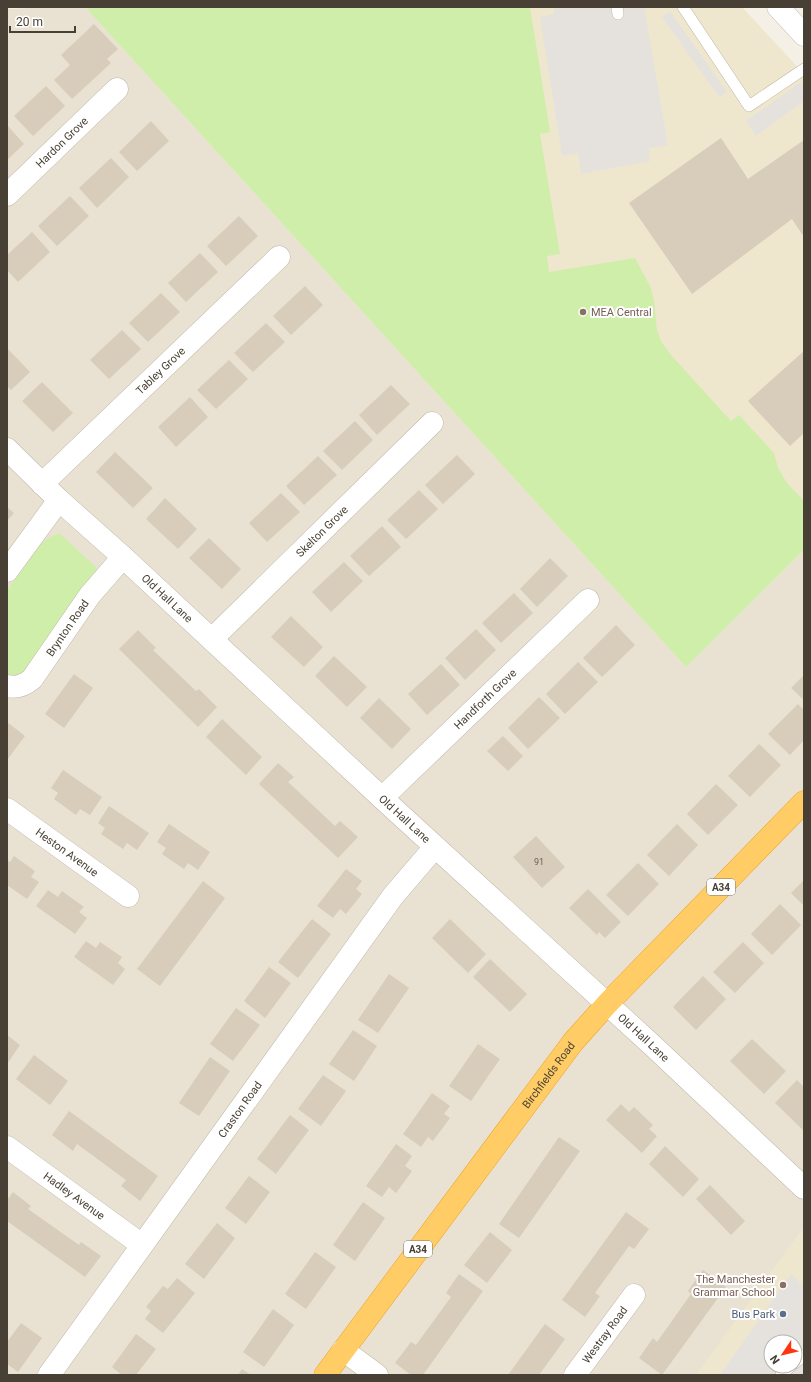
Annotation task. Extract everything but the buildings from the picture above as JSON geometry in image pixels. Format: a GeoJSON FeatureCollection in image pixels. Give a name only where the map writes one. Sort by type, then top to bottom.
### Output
{"type":"FeatureCollection","features":[{"type":"Feature","properties":{"kind":"highway","name":"Birchfields Road"},"geometry":{"type":"LineString","coordinates":[[325,1375],[573,1042],[607,1004],[804,802]]}},
{"type":"Feature","properties":{"kind":"street"},"geometry":{"type":"LineString","coordinates":[[778,7],[804,35]]}},
{"type":"Feature","properties":{"kind":"street","name":"Hardon Grove"},"geometry":{"type":"LineString","coordinates":[[7,195],[117,89]]}},
{"type":"Feature","properties":{"kind":"street","name":"Tabley Grove"},"geometry":{"type":"LineString","coordinates":[[42,484],[279,257]]}},
{"type":"Feature","properties":{"kind":"street","name":"Skelton Grove"},"geometry":{"type":"LineString","coordinates":[[212,639],[432,423]]}},
{"type":"Feature","properties":{"kind":"street","name":"Old Hall Lane"},"geometry":{"type":"LineString","coordinates":[[7,449],[59,500],[212,639],[804,1188]]}},
{"type":"Feature","properties":{"kind":"street"},"geometry":{"type":"LineString","coordinates":[[7,571],[59,500]]}},
{"type":"Feature","properties":{"kind":"street","name":"Brynton Road"},"geometry":{"type":"LineString","coordinates":[[7,686],[26,684],[32,679],[90,595],[123,557]]}},
{"type":"Feature","properties":{"kind":"street","name":"Handforth Grove"},"geometry":{"type":"LineString","coordinates":[[382,798],[588,600]]}},
{"type":"Feature","properties":{"kind":"street","name":"Heston Avenue"},"geometry":{"type":"LineString","coordinates":[[7,809],[128,896]]}},
{"type":"Feature","properties":{"kind":"street","name":"Craston Road"},"geometry":{"type":"LineString","coordinates":[[49,1375],[393,896],[435,847]]}},
{"type":"Feature","properties":{"kind":"street","name":"Hadley Avenue"},"geometry":{"type":"LineString","coordinates":[[7,1147],[142,1245]]}},
{"type":"Feature","properties":{"kind":"street","name":"Westray Road"},"geometry":{"type":"LineString","coordinates":[[575,1375],[634,1295]]}},
{"type":"Feature","properties":{"kind":"street"},"geometry":{"type":"LineString","coordinates":[[343,1350],[377,1375]]}},
{"type":"Feature","properties":{"kind":"lane"},"geometry":{"type":"LineString","coordinates":[[682,7],[749,106],[804,69]]}},
{"type":"Feature","properties":{"kind":"shaded area"},"geometry":{"type":"Polygon","coordinates":[[[85,7],[686,667],[804,550],[804,1375],[7,1375],[7,9],[85,7]]]}},
{"type":"Feature","properties":{"kind":"shaded area","name":"MEA Central"},"geometry":{"type":"Polygon","coordinates":[[[85,7],[742,7],[804,74],[804,550],[686,667],[85,7]]]}},
{"type":"Feature","properties":{"kind":"shaded area"},"geometry":{"type":"Polygon","coordinates":[[[554,7],[644,7],[668,145],[649,148],[650,161],[581,174],[578,153],[562,156],[540,17],[554,14],[554,7]]]}},
{"type":"Feature","properties":{"kind":"shaded area"},"geometry":{"type":"Polygon","coordinates":[[[670,11],[727,92],[719,97],[662,17],[670,11]]]}},
{"type":"Feature","properties":{"kind":"shaded area"},"geometry":{"type":"Polygon","coordinates":[[[801,82],[804,87],[804,101],[756,136],[746,121],[801,82]]]}},
{"type":"Feature","properties":{"kind":"shaded area","name":"The Manchester Grammar School"},"geometry":{"type":"Polygon","coordinates":[[[803,1228],[804,1375],[696,1375],[803,1228]]]}},
{"type":"Feature","properties":{"kind":"shaded area","name":"Bus Park"},"geometry":{"type":"Polygon","coordinates":[[[791,1274],[804,1286],[804,1375],[720,1375],[791,1274]]]}},
{"type":"Feature","properties":{"kind":"green space","name":"MEA Central"},"geometry":{"type":"Polygon","coordinates":[[[85,7],[530,7],[550,132],[540,134],[560,254],[547,256],[549,272],[635,258],[650,286],[654,300],[657,331],[662,343],[671,355],[731,421],[739,415],[774,453],[778,468],[787,483],[804,501],[804,550],[686,667],[85,7]]]}},
{"type":"Feature","properties":{"kind":"green space"},"geometry":{"type":"Polygon","coordinates":[[[59,533],[97,568],[96,574],[26,675],[7,678],[7,590],[39,546],[48,538],[59,533]]]}},
{"type":"Feature","properties":{"kind":"place","name":"MEA Central"},"geometry":{"type":"Point","coordinates":[583,312]}},
{"type":"Feature","properties":{"kind":"place","name":"The Manchester Grammar School"},"geometry":{"type":"Point","coordinates":[783,1285]}},
{"type":"Feature","properties":{"kind":"place","name":"Bus Park"},"geometry":{"type":"Point","coordinates":[783,1314]}}]}
